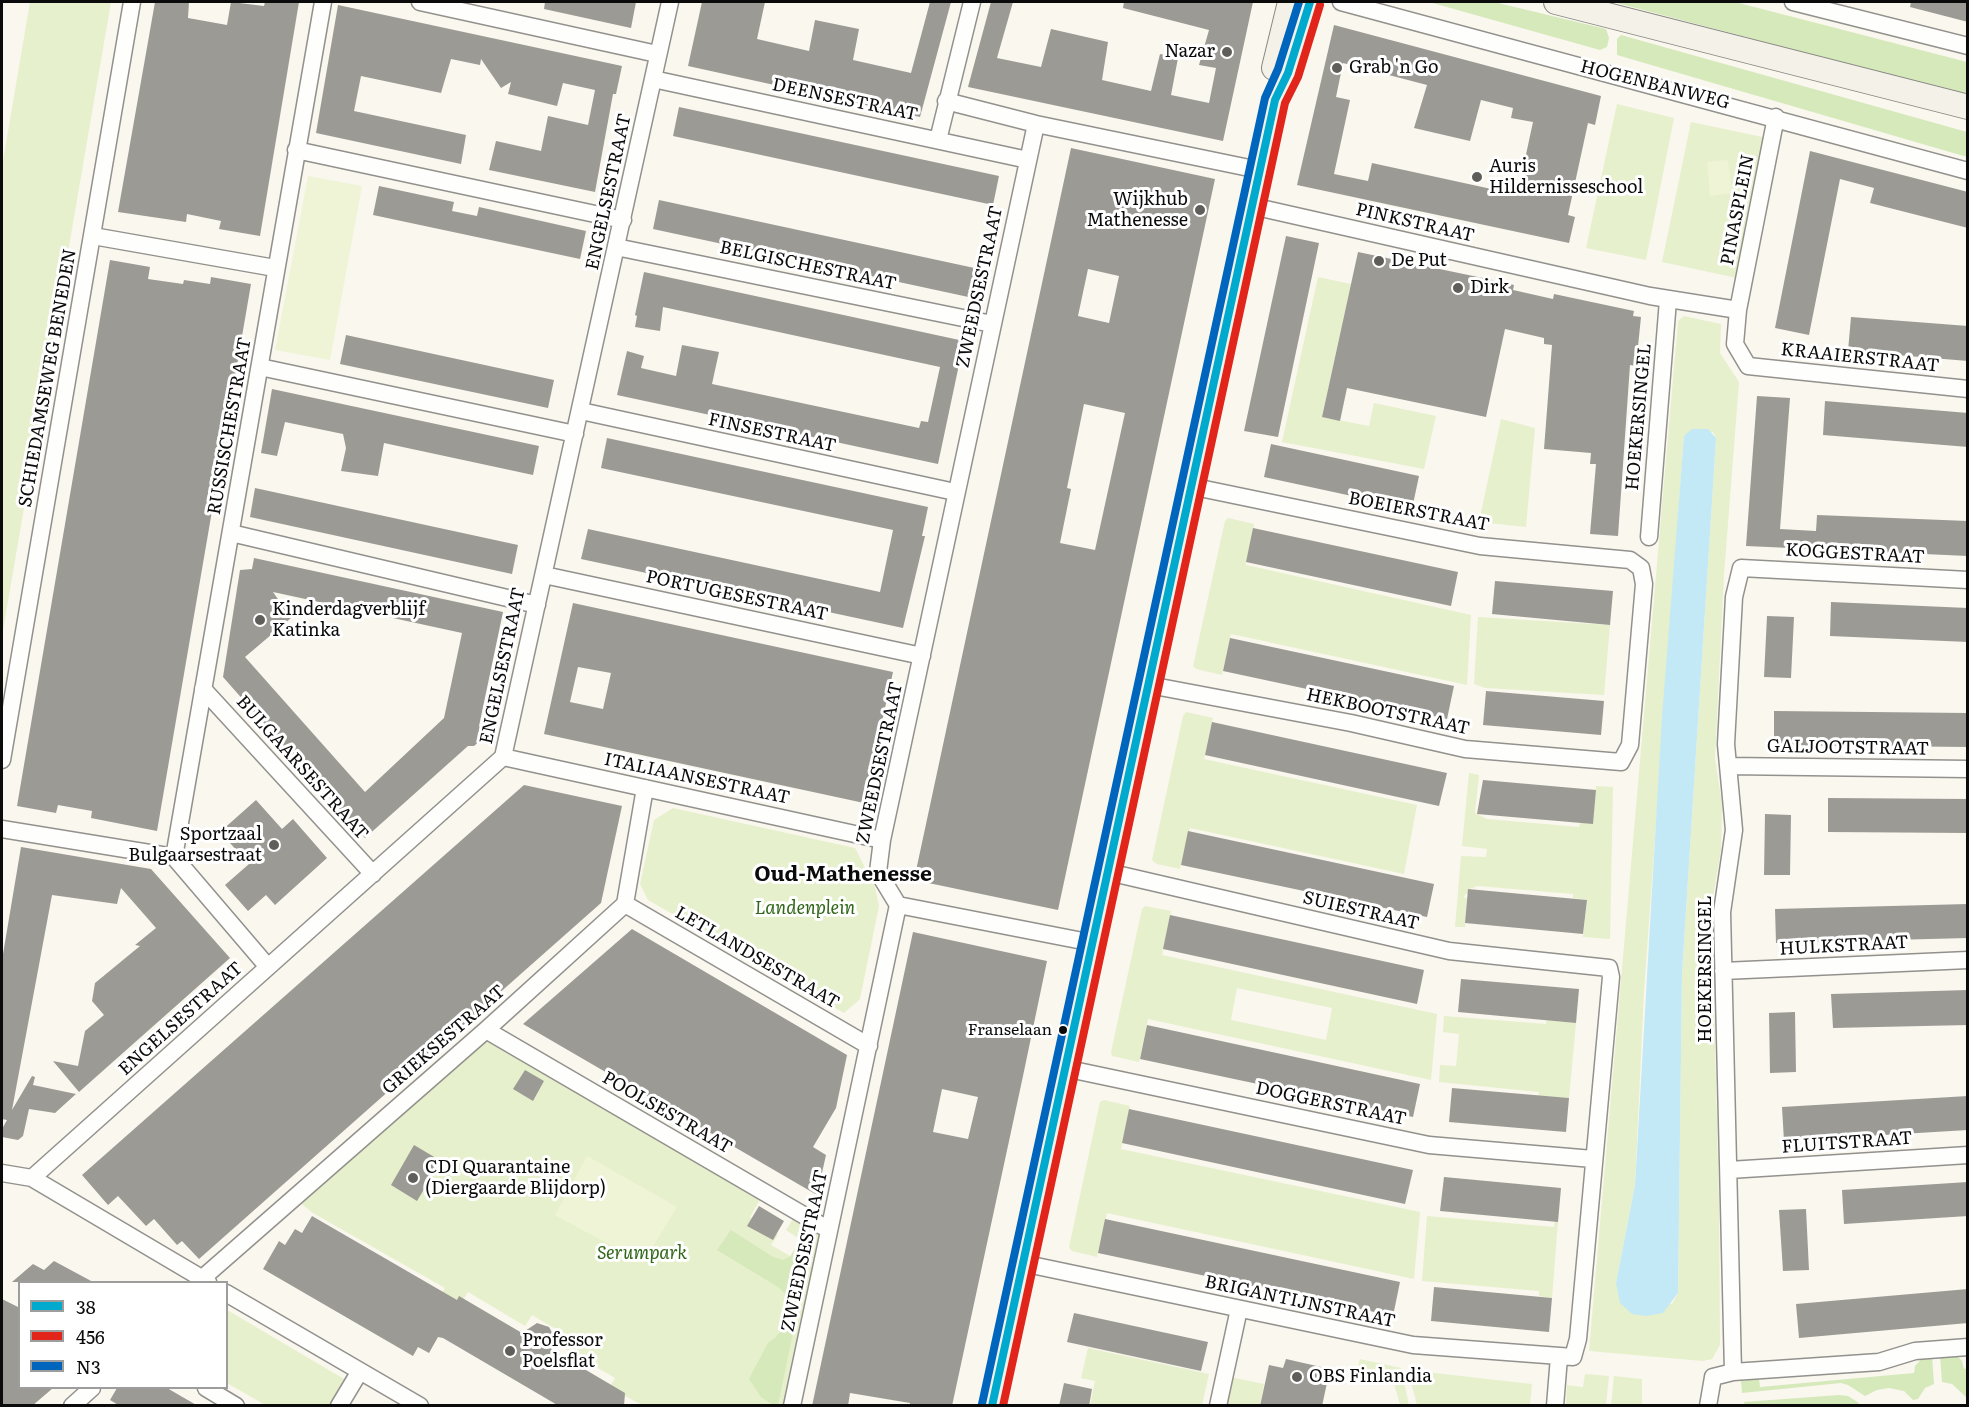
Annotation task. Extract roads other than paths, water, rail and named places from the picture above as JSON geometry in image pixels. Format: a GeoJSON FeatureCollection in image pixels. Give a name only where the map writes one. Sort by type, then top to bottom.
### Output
{"type":"FeatureCollection","features":[{"type":"Feature","properties":{"kind":"street","name":"SCHIEDAMSEWEG BENEDEN"},"geometry":{"type":"LineString","coordinates":[[2,760],[132,2]]}},
{"type":"Feature","properties":{"kind":"street","name":"RUSSISCHESTRAAT"},"geometry":{"type":"LineString","coordinates":[[174,857],[323,2]]}},
{"type":"Feature","properties":{"kind":"street"},"geometry":{"type":"LineString","coordinates":[[420,2],[657,54]]}},
{"type":"Feature","properties":{"kind":"street","name":"ENGELSESTRAAT"},"geometry":{"type":"LineString","coordinates":[[32,1178],[503,757],[670,2]]}},
{"type":"Feature","properties":{"kind":"street"},"geometry":{"type":"LineString","coordinates":[[938,140],[972,2]]}},
{"type":"Feature","properties":{"kind":"street"},"geometry":{"type":"LineString","coordinates":[[1275,100],[1273,72],[1290,2]]}},
{"type":"Feature","properties":{"kind":"street"},"geometry":{"type":"LineString","coordinates":[[992,1406],[1259,170],[1275,100],[1288,74],[1310,2]]}},
{"type":"Feature","properties":{"kind":"street","name":"HOGENBANWEG"},"geometry":{"type":"LineString","coordinates":[[1341,2],[1776,117],[1968,171]]}},
{"type":"Feature","properties":{"kind":"street"},"geometry":{"type":"LineString","coordinates":[[1556,2],[1968,107]]}},
{"type":"Feature","properties":{"kind":"street"},"geometry":{"type":"LineString","coordinates":[[1793,2],[1968,46]]}},
{"type":"Feature","properties":{"kind":"street","name":"DEENSESTRAAT"},"geometry":{"type":"LineString","coordinates":[[653,79],[1028,160]]}},
{"type":"Feature","properties":{"kind":"street","name":"DEENSESTRAAT"},"geometry":{"type":"LineString","coordinates":[[946,101],[1036,124],[1259,170]]}},
{"type":"Feature","properties":{"kind":"street","name":"PINASPLEIN"},"geometry":{"type":"LineString","coordinates":[[1748,366],[1734,344],[1738,310],[1776,117]]}},
{"type":"Feature","properties":{"kind":"street","name":"ZWEEDSESTRAAT"},"geometry":{"type":"LineString","coordinates":[[792,1406],[898,905],[878,872],[882,840],[955,492],[1036,124]]}},
{"type":"Feature","properties":{"kind":"street"},"geometry":{"type":"LineString","coordinates":[[296,150],[623,220]]}},
{"type":"Feature","properties":{"kind":"street","name":"PINKSTRAAT"},"geometry":{"type":"LineString","coordinates":[[1252,206],[1668,300]]}},
{"type":"Feature","properties":{"kind":"street"},"geometry":{"type":"LineString","coordinates":[[93,236],[276,268]]}},
{"type":"Feature","properties":{"kind":"street","name":"BELGISCHESTRAAT"},"geometry":{"type":"LineString","coordinates":[[616,247],[992,324]]}},
{"type":"Feature","properties":{"kind":"street"},"geometry":{"type":"LineString","coordinates":[[1668,300],[1738,310]]}},
{"type":"Feature","properties":{"kind":"street","name":"HOEKERSINGEL"},"geometry":{"type":"LineString","coordinates":[[1649,537],[1668,300]]}},
{"type":"Feature","properties":{"kind":"street","name":"KRAAIERSTRAAT"},"geometry":{"type":"LineString","coordinates":[[1748,366],[1968,389]]}},
{"type":"Feature","properties":{"kind":"street"},"geometry":{"type":"LineString","coordinates":[[260,367],[576,434]]}},
{"type":"Feature","properties":{"kind":"street","name":"FINSESTRAAT"},"geometry":{"type":"LineString","coordinates":[[581,411],[955,492]]}},
{"type":"Feature","properties":{"kind":"street","name":"BOEIERSTRAAT"},"geometry":{"type":"LineString","coordinates":[[1190,486],[1480,546],[1630,560],[1641,568],[1644,584],[1630,745],[1621,762]]}},
{"type":"Feature","properties":{"kind":"street"},"geometry":{"type":"LineString","coordinates":[[231,533],[537,605]]}},
{"type":"Feature","properties":{"kind":"street","name":"HOEKERSINGEL"},"geometry":{"type":"LineString","coordinates":[[1733,1372],[1722,912],[1734,830],[1726,744],[1734,597],[1741,568]]}},
{"type":"Feature","properties":{"kind":"street","name":"KOGGESTRAAT"},"geometry":{"type":"LineString","coordinates":[[1741,568],[1968,580]]}},
{"type":"Feature","properties":{"kind":"street","name":"PORTUGESESTRAAT"},"geometry":{"type":"LineString","coordinates":[[544,575],[922,656]]}},
{"type":"Feature","properties":{"kind":"street","name":"HEKBOOTSTRAAT"},"geometry":{"type":"LineString","coordinates":[[1149,685],[1351,723],[1465,748],[1621,762]]}},
{"type":"Feature","properties":{"kind":"street","name":"BULGAARSESTRAAT"},"geometry":{"type":"LineString","coordinates":[[202,689],[373,874]]}},
{"type":"Feature","properties":{"kind":"street","name":"ITALIAANSESTRAAT"},"geometry":{"type":"LineString","coordinates":[[503,757],[882,840]]}},
{"type":"Feature","properties":{"kind":"street","name":"GALJOOTSTRAAT"},"geometry":{"type":"LineString","coordinates":[[1728,766],[1968,769]]}},
{"type":"Feature","properties":{"kind":"street"},"geometry":{"type":"LineString","coordinates":[[625,904],[645,788]]}},
{"type":"Feature","properties":{"kind":"street"},"geometry":{"type":"LineString","coordinates":[[2,829],[174,857],[268,967]]}},
{"type":"Feature","properties":{"kind":"street","name":"SUIESTRAAT"},"geometry":{"type":"LineString","coordinates":[[1108,872],[1449,951],[1609,968],[1611,977],[1593,1160]]}},
{"type":"Feature","properties":{"kind":"street","name":"GRIEKSESTRAAT"},"geometry":{"type":"LineString","coordinates":[[203,1281],[625,904]]}},
{"type":"Feature","properties":{"kind":"street","name":"LETLANDSESTRAAT"},"geometry":{"type":"LineString","coordinates":[[625,904],[869,1046]]}},
{"type":"Feature","properties":{"kind":"street"},"geometry":{"type":"LineString","coordinates":[[898,905],[1093,943]]}},
{"type":"Feature","properties":{"kind":"street","name":"HULKSTRAAT"},"geometry":{"type":"LineString","coordinates":[[1723,971],[1968,960]]}},
{"type":"Feature","properties":{"kind":"street","name":"POOLSESTRAAT"},"geometry":{"type":"LineString","coordinates":[[486,1030],[829,1230]]}},
{"type":"Feature","properties":{"kind":"street","name":"DOGGERSTRAAT"},"geometry":{"type":"LineString","coordinates":[[1064,1068],[1429,1145],[1593,1160]]}},
{"type":"Feature","properties":{"kind":"street","name":"FLUITSTRAAT"},"geometry":{"type":"LineString","coordinates":[[1729,1170],[1968,1155]]}},
{"type":"Feature","properties":{"kind":"street"},"geometry":{"type":"LineString","coordinates":[[1555,1406],[1566,1357],[1578,1339],[1593,1160]]}},
{"type":"Feature","properties":{"kind":"street"},"geometry":{"type":"LineString","coordinates":[[2,1173],[32,1178],[203,1281]]}},
{"type":"Feature","properties":{"kind":"street","name":"BRIGANTIJNSTRAAT"},"geometry":{"type":"LineString","coordinates":[[1022,1263],[1413,1346],[1566,1357]]}},
{"type":"Feature","properties":{"kind":"street"},"geometry":{"type":"LineString","coordinates":[[228,1294],[420,1406]]}},
{"type":"Feature","properties":{"kind":"street"},"geometry":{"type":"LineString","coordinates":[[1218,1406],[1239,1309]]}},
{"type":"Feature","properties":{"kind":"street"},"geometry":{"type":"LineString","coordinates":[[1708,1406],[1713,1377],[1733,1372],[1879,1362],[1915,1351],[1968,1347]]}},
{"type":"Feature","properties":{"kind":"street"},"geometry":{"type":"LineString","coordinates":[[339,1406],[360,1371]]}},
{"type":"Feature","properties":{"kind":"street"},"geometry":{"type":"LineString","coordinates":[[72,1406],[91,1389]]}},
{"type":"Feature","properties":{"kind":"street"},"geometry":{"type":"LineString","coordinates":[[208,1389],[236,1406]]}},
{"type":"Feature","properties":{"kind":"water"},"geometry":{"type":"Polygon","coordinates":[[[1692,429],[1708,429],[1716,438],[1682,973],[1678,1293],[1663,1313],[1646,1316],[1632,1314],[1620,1303],[1616,1283],[1635,1185],[1662,717],[1684,436],[1692,429]]]}},
{"type":"Feature","properties":{"kind":"place","name":"Nazar"},"geometry":{"type":"Point","coordinates":[1227,52]}},
{"type":"Feature","properties":{"kind":"place","name":"Grab 'n Go"},"geometry":{"type":"Point","coordinates":[1337,68]}},
{"type":"Feature","properties":{"kind":"place","name":"Auris Hildernisseschool"},"geometry":{"type":"Point","coordinates":[1477,177]}},
{"type":"Feature","properties":{"kind":"place","name":"Wijkhub Mathenesse"},"geometry":{"type":"Point","coordinates":[1200,210]}},
{"type":"Feature","properties":{"kind":"place","name":"De Put"},"geometry":{"type":"Point","coordinates":[1379,261]}},
{"type":"Feature","properties":{"kind":"place","name":"Dirk"},"geometry":{"type":"Point","coordinates":[1458,288]}},
{"type":"Feature","properties":{"kind":"place","name":"Kinderdagverblijf Katinka"},"geometry":{"type":"Point","coordinates":[260,620]}},
{"type":"Feature","properties":{"kind":"place","name":"Sportzaal Bulgaarsestraat"},"geometry":{"type":"Point","coordinates":[274,845]}},
{"type":"Feature","properties":{"kind":"place","name":"Franselaan"},"geometry":{"type":"Point","coordinates":[1063,1030]}},
{"type":"Feature","properties":{"kind":"place","name":"CDI Quarantaine (Diergaarde Blijdorp)"},"geometry":{"type":"Point","coordinates":[413,1178]}},
{"type":"Feature","properties":{"kind":"place","name":"Professor Poelsflat"},"geometry":{"type":"Point","coordinates":[510,1351]}},
{"type":"Feature","properties":{"kind":"place","name":"OBS Finlandia"},"geometry":{"type":"Point","coordinates":[1297,1377]}},
{"type":"Feature","properties":{"kind":"district","name":"Oud-Mathenesse"},"geometry":{"type":"Point","coordinates":[843,875]}},
{"type":"Feature","properties":{"kind":"park label","name":"Landenplein"},"geometry":{"type":"Point","coordinates":[805,909]}},
{"type":"Feature","properties":{"kind":"park label","name":"Serumpark"},"geometry":{"type":"Point","coordinates":[642,1254]}}]}
